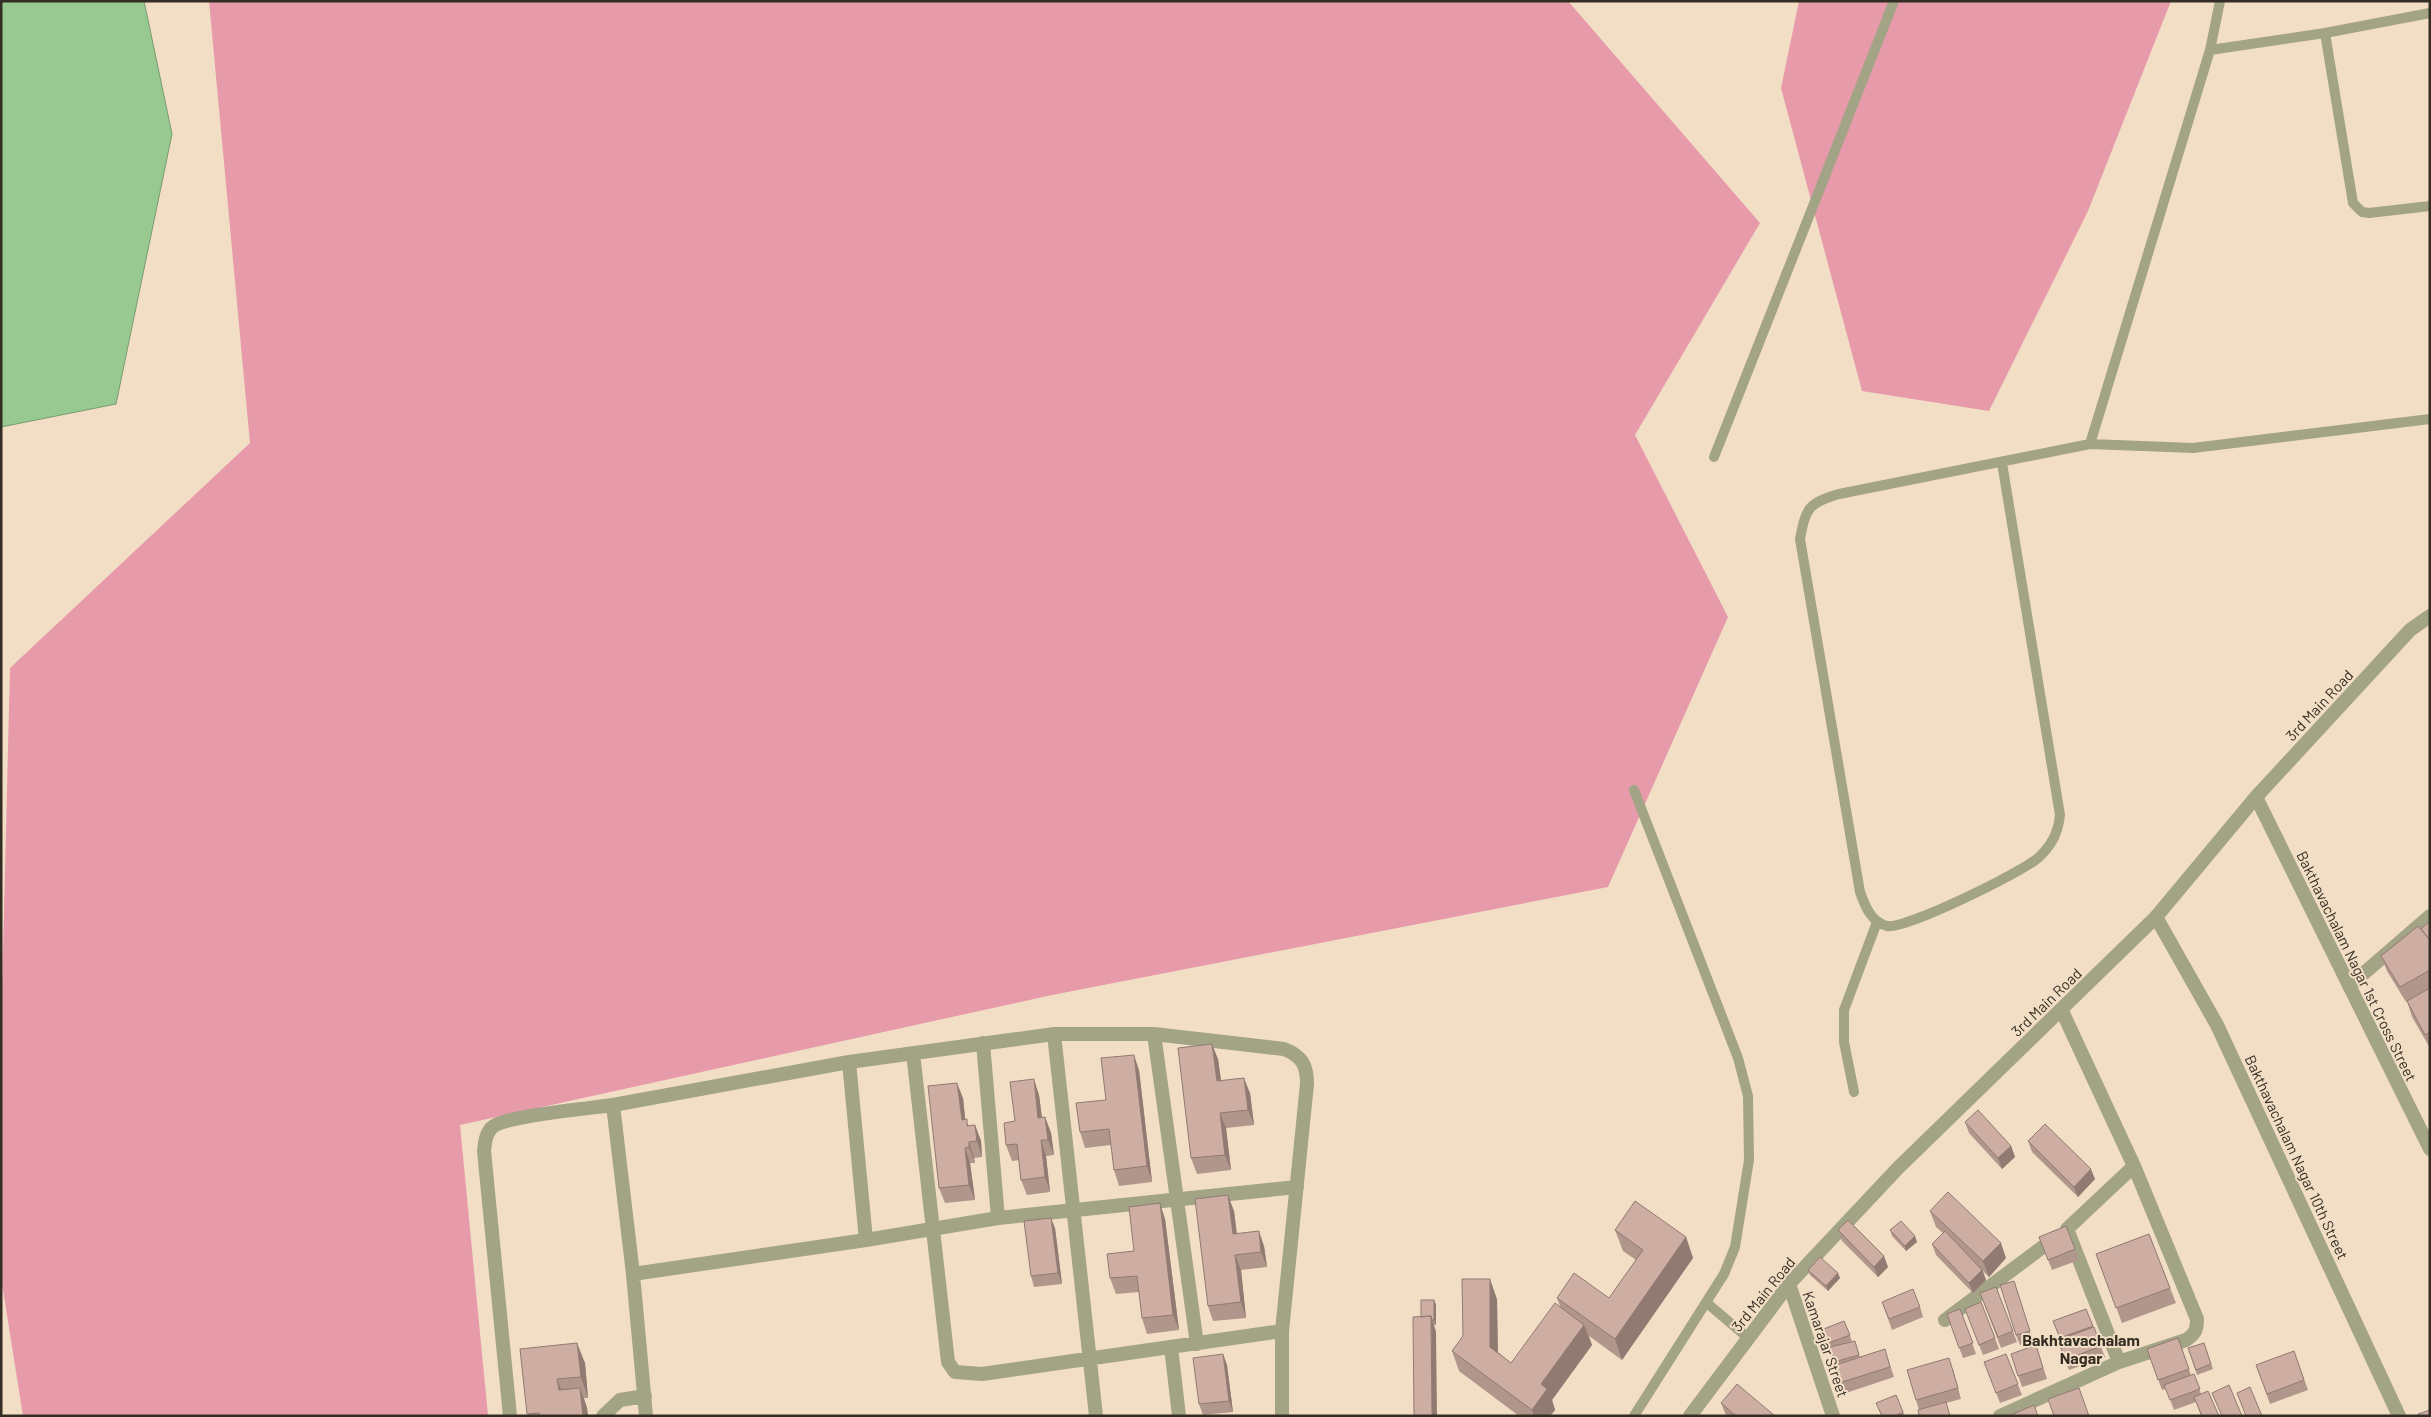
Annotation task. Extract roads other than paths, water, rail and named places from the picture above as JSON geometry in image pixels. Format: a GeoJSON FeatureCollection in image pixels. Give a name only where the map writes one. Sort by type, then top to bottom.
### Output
{"type":"FeatureCollection","features":[{"type":"Feature","properties":{"kind":"street","name":"3rd Main Road"},"geometry":{"type":"LineString","coordinates":[[1690,1416],[1789,1284],[1898,1168],[2062,1011],[2156,917],[2256,797],[2410,630],[2430,616]]}},
{"type":"Feature","properties":{"kind":"street","name":"Bakthavachalam Nagar 1st Cross Street"},"geometry":{"type":"LineString","coordinates":[[2256,797],[2430,1148]]}},
{"type":"Feature","properties":{"kind":"street"},"geometry":{"type":"LineString","coordinates":[[2349,986],[2430,916]]}},
{"type":"Feature","properties":{"kind":"street","name":"Bakthavachalam Nagar 10th Street"},"geometry":{"type":"LineString","coordinates":[[2156,917],[2218,1025],[2395,1414]]}},
{"type":"Feature","properties":{"kind":"street"},"geometry":{"type":"LineString","coordinates":[[2000,1416],[2120,1362],[2186,1340],[2194,1335],[2197,1328],[2196,1320],[2134,1166],[2062,1011]]}},
{"type":"Feature","properties":{"kind":"street"},"geometry":{"type":"LineString","coordinates":[[1054,1034],[1096,1416]]}},
{"type":"Feature","properties":{"kind":"street"},"geometry":{"type":"LineString","coordinates":[[510,1416],[484,1150],[487,1134],[494,1126],[514,1120],[613,1105],[850,1062],[1054,1034],[1154,1034],[1284,1049],[1300,1057],[1305,1064],[1308,1084],[1282,1331],[1282,1416]]}},
{"type":"Feature","properties":{"kind":"street"},"geometry":{"type":"LineString","coordinates":[[1154,1034],[1197,1344]]}},
{"type":"Feature","properties":{"kind":"street"},"geometry":{"type":"LineString","coordinates":[[983,1043],[998,1218]]}},
{"type":"Feature","properties":{"kind":"street"},"geometry":{"type":"LineString","coordinates":[[913,1053],[948,1362],[955,1372],[982,1374],[1282,1331]]}},
{"type":"Feature","properties":{"kind":"street"},"geometry":{"type":"LineString","coordinates":[[850,1062],[866,1240]]}},
{"type":"Feature","properties":{"kind":"street"},"geometry":{"type":"LineString","coordinates":[[613,1105],[633,1274],[646,1416]]}},
{"type":"Feature","properties":{"kind":"street"},"geometry":{"type":"LineString","coordinates":[[1945,1320],[2067,1229],[2134,1166]]}},
{"type":"Feature","properties":{"kind":"street"},"geometry":{"type":"LineString","coordinates":[[633,1274],[866,1240],[998,1218],[1297,1187]]}},
{"type":"Feature","properties":{"kind":"street"},"geometry":{"type":"LineString","coordinates":[[2067,1229],[2120,1362]]}},
{"type":"Feature","properties":{"kind":"street","name":"Kamarajar Street"},"geometry":{"type":"LineString","coordinates":[[1789,1284],[1833,1416]]}},
{"type":"Feature","properties":{"kind":"street"},"geometry":{"type":"LineString","coordinates":[[1171,1347],[1179,1416]]}},
{"type":"Feature","properties":{"kind":"street"},"geometry":{"type":"LineString","coordinates":[[603,1416],[620,1400],[644,1396]]}},
{"type":"Feature","properties":{"kind":"lane"},"geometry":{"type":"LineString","coordinates":[[1714,457],[1894,1]]}},
{"type":"Feature","properties":{"kind":"lane"},"geometry":{"type":"LineString","coordinates":[[2090,444],[2210,50],[2220,1]]}},
{"type":"Feature","properties":{"kind":"lane"},"geometry":{"type":"LineString","coordinates":[[2210,50],[2325,33],[2430,13]]}},
{"type":"Feature","properties":{"kind":"lane"},"geometry":{"type":"LineString","coordinates":[[2325,33],[2353,203],[2362,212],[2369,213],[2430,206]]}},
{"type":"Feature","properties":{"kind":"lane"},"geometry":{"type":"LineString","coordinates":[[2002,463],[2060,815],[2058,832],[2037,859],[2012,874],[1905,924],[1888,926],[1877,922],[1866,909],[1860,892],[1800,539],[1804,517],[1808,508],[1818,500],[1839,494],[2090,444],[2193,448],[2430,420]]}},
{"type":"Feature","properties":{"kind":"lane"},"geometry":{"type":"LineString","coordinates":[[1634,790],[1738,1058],[1748,1096],[1749,1160],[1735,1247],[1724,1274],[1634,1416]]}},
{"type":"Feature","properties":{"kind":"lane"},"geometry":{"type":"LineString","coordinates":[[1854,1092],[1844,1042],[1844,1010],[1877,922]]}},
{"type":"Feature","properties":{"kind":"lane"},"geometry":{"type":"LineString","coordinates":[[1707,1303],[1748,1338]]}},
{"type":"Feature","properties":{"kind":"district","name":"Bakhtavachalam Nagar"},"geometry":{"type":"Point","coordinates":[2081,1348]}}]}
